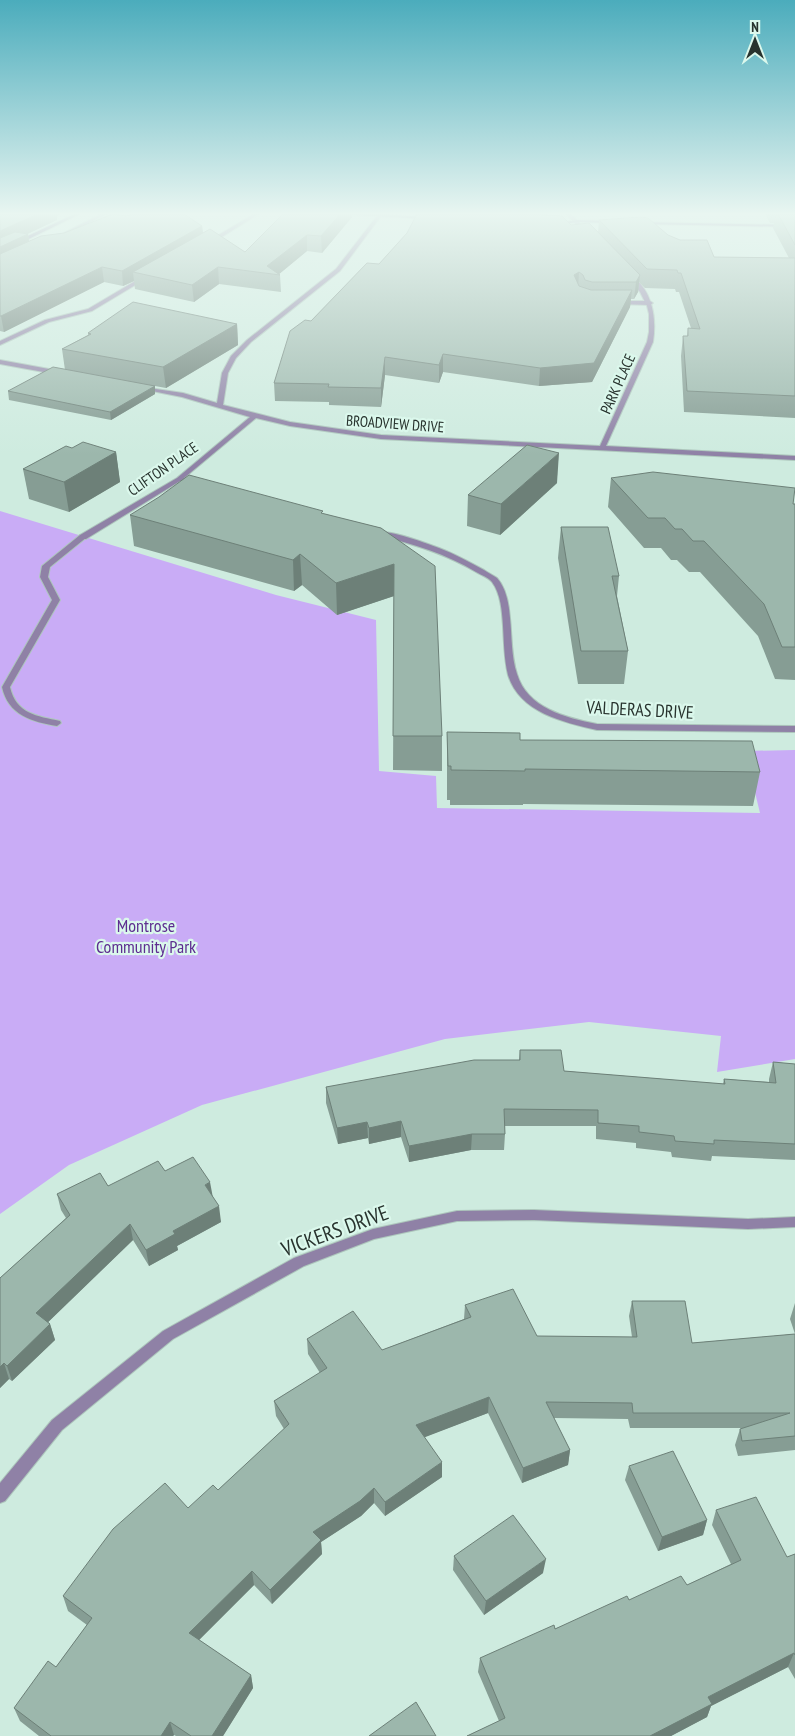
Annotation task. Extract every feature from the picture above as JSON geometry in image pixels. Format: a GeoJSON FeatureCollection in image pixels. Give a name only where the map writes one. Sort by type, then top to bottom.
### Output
{"type":"FeatureCollection","features":[{"type":"Feature","properties":{"kind":"street"},"geometry":{"type":"LineString","coordinates":[[0,343],[47,321],[90,310],[120,293]]}},
{"type":"Feature","properties":{"kind":"street"},"geometry":{"type":"LineString","coordinates":[[220,405],[225,374],[233,357],[249,341],[309,293]]}},
{"type":"Feature","properties":{"kind":"street"},"geometry":{"type":"LineString","coordinates":[[643,293],[650,303]]}},
{"type":"Feature","properties":{"kind":"street"},"geometry":{"type":"LineString","coordinates":[[610,303],[650,303]]}},
{"type":"Feature","properties":{"kind":"street","name":"PARK PLACE"},"geometry":{"type":"LineString","coordinates":[[602,449],[650,342],[653,314],[650,303]]}},
{"type":"Feature","properties":{"kind":"street"},"geometry":{"type":"LineString","coordinates":[[0,362],[68,374]]}},
{"type":"Feature","properties":{"kind":"street","name":"BROADVIEW DRIVE"},"geometry":{"type":"LineString","coordinates":[[135,387],[220,405],[254,416],[319,429],[381,437],[795,458]]}},
{"type":"Feature","properties":{"kind":"street","name":"CLIFTON PLACE"},"geometry":{"type":"LineString","coordinates":[[57,723],[38,720],[19,711],[6,694],[6,687],[56,600],[44,577],[46,566],[83,537],[178,478],[254,416]]}},
{"type":"Feature","properties":{"kind":"street"},"geometry":{"type":"LineString","coordinates":[[178,478],[203,485]]}},
{"type":"Feature","properties":{"kind":"street","name":"VALDERAS DRIVE"},"geometry":{"type":"LineString","coordinates":[[378,533],[438,550],[466,561],[493,579],[506,608],[513,678],[526,698],[549,712],[569,721],[597,727],[795,729]]}},
{"type":"Feature","properties":{"kind":"street","name":"VICKERS DRIVE"},"geometry":{"type":"LineString","coordinates":[[0,1496],[57,1425],[168,1335],[300,1262],[373,1234],[456,1216],[534,1215],[748,1224],[795,1222]]}},
{"type":"Feature","properties":{"kind":"green space","name":"Montrose Community Park"},"geometry":{"type":"Polygon","coordinates":[[[0,511],[276,595],[376,620],[379,771],[436,776],[437,808],[760,813],[745,751],[795,750],[795,1059],[717,1072],[721,1036],[589,1022],[445,1039],[202,1105],[69,1165],[0,1214],[0,511]]]}},
{"type":"Feature","properties":{"kind":"building"},"geometry":{"type":"Polygon","coordinates":[[[0,293],[48,293],[1,316],[0,293]]]}},
{"type":"Feature","properties":{"kind":"building"},"geometry":{"type":"Polygon","coordinates":[[[338,293],[630,293],[594,363],[540,368],[443,354],[439,365],[385,357],[381,388],[328,387],[329,384],[274,383],[290,331],[305,320],[311,321],[338,293]]]}},
{"type":"Feature","properties":{"kind":"building"},"geometry":{"type":"Polygon","coordinates":[[[688,293],[795,293],[795,396],[687,391],[683,336],[688,336],[688,328],[700,329],[688,293]]]}},
{"type":"Feature","properties":{"kind":"building"},"geometry":{"type":"Polygon","coordinates":[[[133,302],[237,324],[163,367],[62,349],[91,334],[88,333],[133,302]]]}},
{"type":"Feature","properties":{"kind":"building"},"geometry":{"type":"Polygon","coordinates":[[[53,367],[155,386],[110,412],[8,391],[53,367]]]}},
{"type":"Feature","properties":{"kind":"building"},"geometry":{"type":"Polygon","coordinates":[[[83,442],[116,452],[64,482],[23,469],[66,446],[72,448],[83,442]]]}},
{"type":"Feature","properties":{"kind":"building"},"geometry":{"type":"Polygon","coordinates":[[[527,445],[559,453],[501,504],[468,495],[527,445]]]}},
{"type":"Feature","properties":{"kind":"building"},"geometry":{"type":"Polygon","coordinates":[[[653,472],[795,488],[793,504],[795,504],[795,647],[782,647],[764,604],[704,541],[693,541],[682,529],[675,529],[665,518],[648,518],[611,478],[653,472]]]}},
{"type":"Feature","properties":{"kind":"building"},"geometry":{"type":"Polygon","coordinates":[[[189,475],[323,511],[321,513],[381,528],[435,566],[442,736],[393,736],[394,564],[336,583],[300,554],[293,560],[130,515],[189,475]]]}},
{"type":"Feature","properties":{"kind":"building"},"geometry":{"type":"Polygon","coordinates":[[[561,527],[608,527],[619,576],[612,576],[628,651],[581,651],[561,527]]]}},
{"type":"Feature","properties":{"kind":"building"},"geometry":{"type":"Polygon","coordinates":[[[447,732],[520,733],[520,740],[752,741],[760,772],[451,770],[451,766],[448,766],[447,732]]]}},
{"type":"Feature","properties":{"kind":"building"},"geometry":{"type":"Polygon","coordinates":[[[520,1050],[561,1050],[564,1071],[725,1084],[724,1079],[776,1083],[773,1062],[795,1064],[795,1144],[714,1140],[714,1144],[675,1141],[674,1136],[639,1132],[639,1126],[598,1123],[598,1110],[504,1109],[505,1134],[472,1134],[409,1146],[401,1121],[369,1128],[367,1122],[337,1128],[326,1087],[474,1060],[520,1060],[520,1050]]]}},
{"type":"Feature","properties":{"kind":"building"},"geometry":{"type":"Polygon","coordinates":[[[193,1157],[210,1182],[205,1185],[219,1206],[173,1231],[175,1234],[146,1250],[130,1224],[36,1313],[50,1324],[7,1366],[4,1363],[0,1367],[0,1278],[70,1215],[57,1194],[100,1173],[108,1186],[158,1161],[165,1171],[193,1157]]]}},
{"type":"Feature","properties":{"kind":"building"},"geometry":{"type":"Polygon","coordinates":[[[513,1289],[537,1336],[637,1337],[632,1301],[685,1301],[692,1343],[795,1334],[795,1436],[742,1441],[740,1429],[790,1413],[633,1413],[632,1403],[546,1402],[570,1450],[523,1468],[489,1397],[416,1425],[442,1462],[385,1502],[374,1488],[360,1501],[313,1532],[321,1540],[270,1590],[252,1571],[189,1633],[251,1675],[212,1736],[191,1736],[170,1722],[161,1736],[51,1736],[14,1708],[48,1661],[56,1667],[92,1618],[63,1596],[113,1529],[165,1483],[188,1508],[213,1485],[218,1490],[289,1424],[274,1401],[327,1368],[307,1339],[353,1311],[382,1350],[471,1317],[465,1305],[513,1289]]]}},
{"type":"Feature","properties":{"kind":"building"},"geometry":{"type":"Polygon","coordinates":[[[673,1451],[707,1520],[662,1537],[629,1466],[673,1451]]]}},
{"type":"Feature","properties":{"kind":"building"},"geometry":{"type":"Polygon","coordinates":[[[756,1497],[787,1557],[795,1554],[795,1655],[794,1653],[708,1697],[712,1704],[650,1736],[467,1736],[505,1718],[480,1658],[554,1625],[555,1629],[627,1596],[629,1600],[681,1576],[687,1585],[741,1560],[716,1510],[756,1497]]]}},
{"type":"Feature","properties":{"kind":"building"},"geometry":{"type":"Polygon","coordinates":[[[513,1515],[546,1559],[486,1601],[454,1556],[513,1515]]]}},
{"type":"Feature","properties":{"kind":"building"},"geometry":{"type":"Polygon","coordinates":[[[416,1702],[436,1736],[369,1736],[416,1702]]]}}]}
